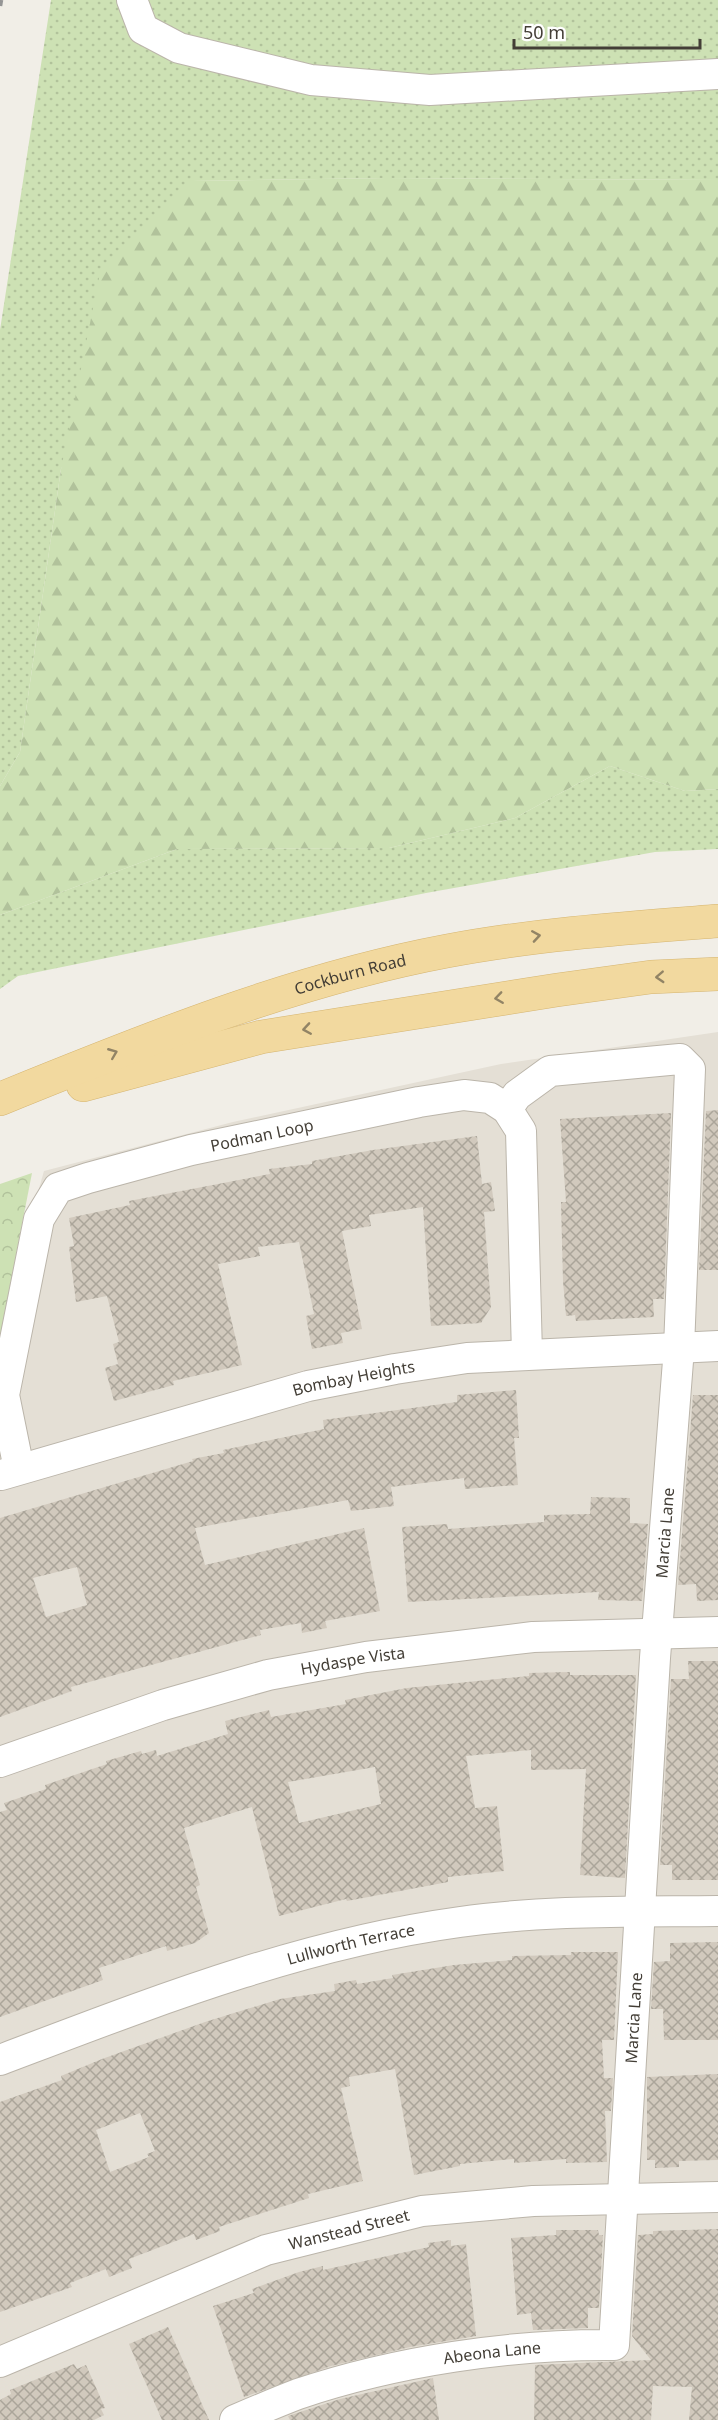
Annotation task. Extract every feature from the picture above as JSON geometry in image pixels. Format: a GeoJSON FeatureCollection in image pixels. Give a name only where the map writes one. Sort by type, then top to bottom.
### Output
{"type":"FeatureCollection","features":[{"type":"Feature","properties":{"kind":"main road","name":"Cockburn Road"},"geometry":{"type":"LineString","coordinates":[[0,1099],[136,1044],[352,973],[447,951],[543,935],[718,921]]}},
{"type":"Feature","properties":{"kind":"main road"},"geometry":{"type":"LineString","coordinates":[[0,1107],[261,1037],[651,977],[718,974]]}},
{"type":"Feature","properties":{"kind":"street"},"geometry":{"type":"LineString","coordinates":[[132,0],[143,29],[179,48],[311,80],[430,90],[718,75]]}},
{"type":"Feature","properties":{"kind":"street","name":"Marcia Lane"},"geometry":{"type":"LineString","coordinates":[[507,1109],[517,1095],[550,1071],[680,1059],[690,1069],[679,1348],[657,1632],[620,2199]]}},
{"type":"Feature","properties":{"kind":"street","name":"Podman Loop"},"geometry":{"type":"LineString","coordinates":[[10,1472],[4,1395],[39,1219],[58,1188],[191,1150],[419,1102],[464,1095],[490,1098],[507,1109]]}},
{"type":"Feature","properties":{"kind":"street"},"geometry":{"type":"LineString","coordinates":[[507,1109],[521,1131],[527,1354]]}},
{"type":"Feature","properties":{"kind":"street","name":"Bombay Heights"},"geometry":{"type":"LineString","coordinates":[[10,1472],[308,1386],[467,1358],[718,1346]]}},
{"type":"Feature","properties":{"kind":"street","name":"Hydaspe Vista"},"geometry":{"type":"LineString","coordinates":[[0,1762],[163,1705],[268,1675],[366,1657],[533,1637],[718,1632]]}},
{"type":"Feature","properties":{"kind":"street","name":"Lullworth Terrace"},"geometry":{"type":"LineString","coordinates":[[0,2060],[206,1982],[290,1956],[366,1938],[460,1922],[550,1914],[718,1911]]}},
{"type":"Feature","properties":{"kind":"street","name":"Wanstead Street"},"geometry":{"type":"LineString","coordinates":[[0,2362],[266,2250],[422,2211],[533,2201],[718,2197]]}},
{"type":"Feature","properties":{"kind":"street","name":"Abeona Lane"},"geometry":{"type":"LineString","coordinates":[[235,2420],[299,2394],[403,2367],[482,2353],[566,2344],[614,2345],[620,2199]]}},
{"type":"Feature","properties":{"kind":"shaded area"},"geometry":{"type":"Polygon","coordinates":[[[718,1032],[718,2420],[0,2420],[0,1325],[44,1171],[233,1122],[501,1064],[718,1032]]]}},
{"type":"Feature","properties":{"kind":"green space"},"geometry":{"type":"Polygon","coordinates":[[[51,0],[718,0],[718,180],[386,178],[193,181],[61,469],[20,752],[0,786],[0,330],[51,0]]]}},
{"type":"Feature","properties":{"kind":"green space"},"geometry":{"type":"Polygon","coordinates":[[[386,178],[718,180],[718,789],[685,791],[610,766],[515,818],[389,848],[177,849],[0,915],[0,786],[20,752],[61,469],[100,273],[192,181],[386,178]]]}},
{"type":"Feature","properties":{"kind":"green space"},"geometry":{"type":"Polygon","coordinates":[[[610,766],[685,791],[718,789],[718,849],[655,852],[426,893],[18,976],[0,989],[0,915],[177,849],[389,848],[515,818],[610,766]]]}},
{"type":"Feature","properties":{"kind":"green space"},"geometry":{"type":"Polygon","coordinates":[[[32,1173],[0,1337],[0,1184],[32,1173]]]}},
{"type":"Feature","properties":{"kind":"building"},"geometry":{"type":"Polygon","coordinates":[[[718,1110],[718,1270],[699,1270],[706,1111],[718,1110]]]}},
{"type":"Feature","properties":{"kind":"building"},"geometry":{"type":"Polygon","coordinates":[[[671,1113],[664,1299],[653,1299],[654,1317],[576,1321],[575,1315],[566,1316],[563,1281],[561,1202],[566,1202],[560,1119],[671,1113]]]}},
{"type":"Feature","properties":{"kind":"building"},"geometry":{"type":"Polygon","coordinates":[[[477,1136],[482,1184],[491,1182],[495,1211],[484,1212],[491,1307],[481,1323],[431,1326],[423,1207],[369,1215],[371,1226],[342,1231],[362,1329],[341,1333],[343,1343],[312,1349],[306,1316],[314,1314],[299,1242],[258,1247],[260,1256],[218,1264],[242,1365],[173,1381],[174,1385],[114,1401],[105,1368],[118,1364],[113,1344],[119,1342],[107,1296],[76,1302],[69,1247],[74,1246],[69,1218],[130,1205],[129,1201],[270,1174],[269,1169],[312,1164],[312,1161],[373,1150],[477,1136]]]}},
{"type":"Feature","properties":{"kind":"building"},"geometry":{"type":"Polygon","coordinates":[[[516,1390],[519,1438],[514,1438],[518,1485],[465,1489],[464,1478],[391,1487],[394,1506],[351,1511],[348,1500],[195,1528],[205,1565],[364,1528],[380,1611],[325,1621],[327,1628],[302,1633],[301,1623],[260,1630],[261,1635],[71,1687],[72,1691],[0,1717],[0,1518],[193,1461],[192,1459],[224,1453],[223,1450],[324,1429],[323,1420],[457,1402],[457,1395],[516,1390]],[[77,1567],[33,1578],[46,1617],[87,1605],[77,1567]]]}},
{"type":"Feature","properties":{"kind":"building"},"geometry":{"type":"Polygon","coordinates":[[[693,1395],[718,1395],[718,1600],[697,1601],[696,1584],[678,1585],[693,1395]]]}},
{"type":"Feature","properties":{"kind":"building"},"geometry":{"type":"Polygon","coordinates":[[[591,1497],[630,1498],[630,1523],[648,1524],[642,1601],[598,1600],[599,1592],[408,1602],[402,1527],[447,1524],[448,1529],[544,1522],[544,1515],[590,1514],[591,1497]]]}},
{"type":"Feature","properties":{"kind":"building"},"geometry":{"type":"Polygon","coordinates":[[[688,1661],[718,1661],[718,1880],[672,1880],[672,1865],[660,1865],[671,1679],[689,1679],[688,1661]]]}},
{"type":"Feature","properties":{"kind":"building"},"geometry":{"type":"Polygon","coordinates":[[[529,1673],[636,1675],[625,1878],[580,1875],[586,1769],[531,1770],[531,1750],[466,1756],[475,1808],[497,1806],[504,1871],[448,1877],[448,1882],[347,1901],[346,1899],[279,1916],[252,1807],[184,1828],[200,1885],[196,1887],[209,1933],[195,1943],[167,1951],[166,1946],[99,1968],[103,1980],[0,2017],[0,1812],[7,1810],[4,1803],[46,1789],[45,1785],[107,1764],[106,1761],[141,1751],[142,1754],[156,1750],[157,1756],[228,1734],[225,1721],[269,1710],[271,1717],[346,1704],[345,1700],[407,1688],[529,1676],[529,1673]],[[375,1767],[288,1782],[299,1823],[381,1804],[375,1767]]]}},
{"type":"Feature","properties":{"kind":"building"},"geometry":{"type":"Polygon","coordinates":[[[718,1942],[718,2040],[664,2040],[663,2009],[651,2009],[654,1962],[670,1961],[670,1943],[718,1942]]]}},
{"type":"Feature","properties":{"kind":"building"},"geometry":{"type":"Polygon","coordinates":[[[571,1952],[618,1952],[614,2040],[602,2040],[604,2078],[613,2078],[611,2111],[605,2111],[607,2162],[566,2163],[566,2159],[514,2163],[514,2159],[460,2164],[460,2166],[414,2175],[395,2069],[349,2077],[350,2086],[341,2088],[363,2181],[308,2194],[309,2198],[219,2227],[220,2231],[196,2240],[194,2234],[129,2259],[132,2268],[109,2277],[106,2269],[70,2283],[72,2287],[0,2312],[0,2102],[62,2080],[61,2076],[102,2059],[205,2022],[280,1999],[335,1991],[334,1984],[356,1980],[357,1984],[393,1978],[392,1975],[454,1965],[512,1960],[512,1956],[571,1955],[571,1952]],[[140,2113],[96,2130],[110,2172],[149,2157],[147,2154],[155,2151],[140,2113]]]}},
{"type":"Feature","properties":{"kind":"building"},"geometry":{"type":"Polygon","coordinates":[[[718,2074],[718,2160],[679,2161],[679,2167],[655,2168],[655,2160],[647,2160],[647,2077],[718,2074]]]}},
{"type":"Feature","properties":{"kind":"building"},"geometry":{"type":"Polygon","coordinates":[[[718,2229],[718,2420],[689,2420],[692,2387],[653,2386],[651,2420],[534,2420],[535,2365],[651,2360],[632,2336],[638,2235],[653,2234],[653,2231],[718,2229]]]}},
{"type":"Feature","properties":{"kind":"building"},"geometry":{"type":"Polygon","coordinates":[[[556,2230],[598,2230],[599,2235],[603,2235],[599,2308],[588,2308],[588,2328],[533,2330],[531,2313],[517,2315],[511,2238],[556,2235],[556,2230]]]}},
{"type":"Feature","properties":{"kind":"building"},"geometry":{"type":"Polygon","coordinates":[[[451,2240],[451,2246],[466,2244],[476,2336],[410,2347],[331,2366],[244,2397],[213,2306],[254,2293],[252,2289],[299,2272],[323,2266],[323,2270],[429,2247],[428,2243],[451,2240]]]}},
{"type":"Feature","properties":{"kind":"building"},"geometry":{"type":"Polygon","coordinates":[[[168,2327],[209,2420],[162,2420],[129,2344],[168,2327]]]}},
{"type":"Feature","properties":{"kind":"building"},"geometry":{"type":"Polygon","coordinates":[[[74,2364],[77,2369],[86,2365],[105,2408],[101,2409],[104,2415],[94,2420],[0,2420],[0,2400],[11,2394],[10,2390],[74,2364]]]}},
{"type":"Feature","properties":{"kind":"building"},"geometry":{"type":"Polygon","coordinates":[[[433,2378],[439,2420],[290,2420],[288,2416],[340,2399],[433,2378]]]}},
{"type":"Feature","properties":{"kind":"railway"},"geometry":{"type":"LineString","coordinates":[[0,6],[1,0]]}}]}
